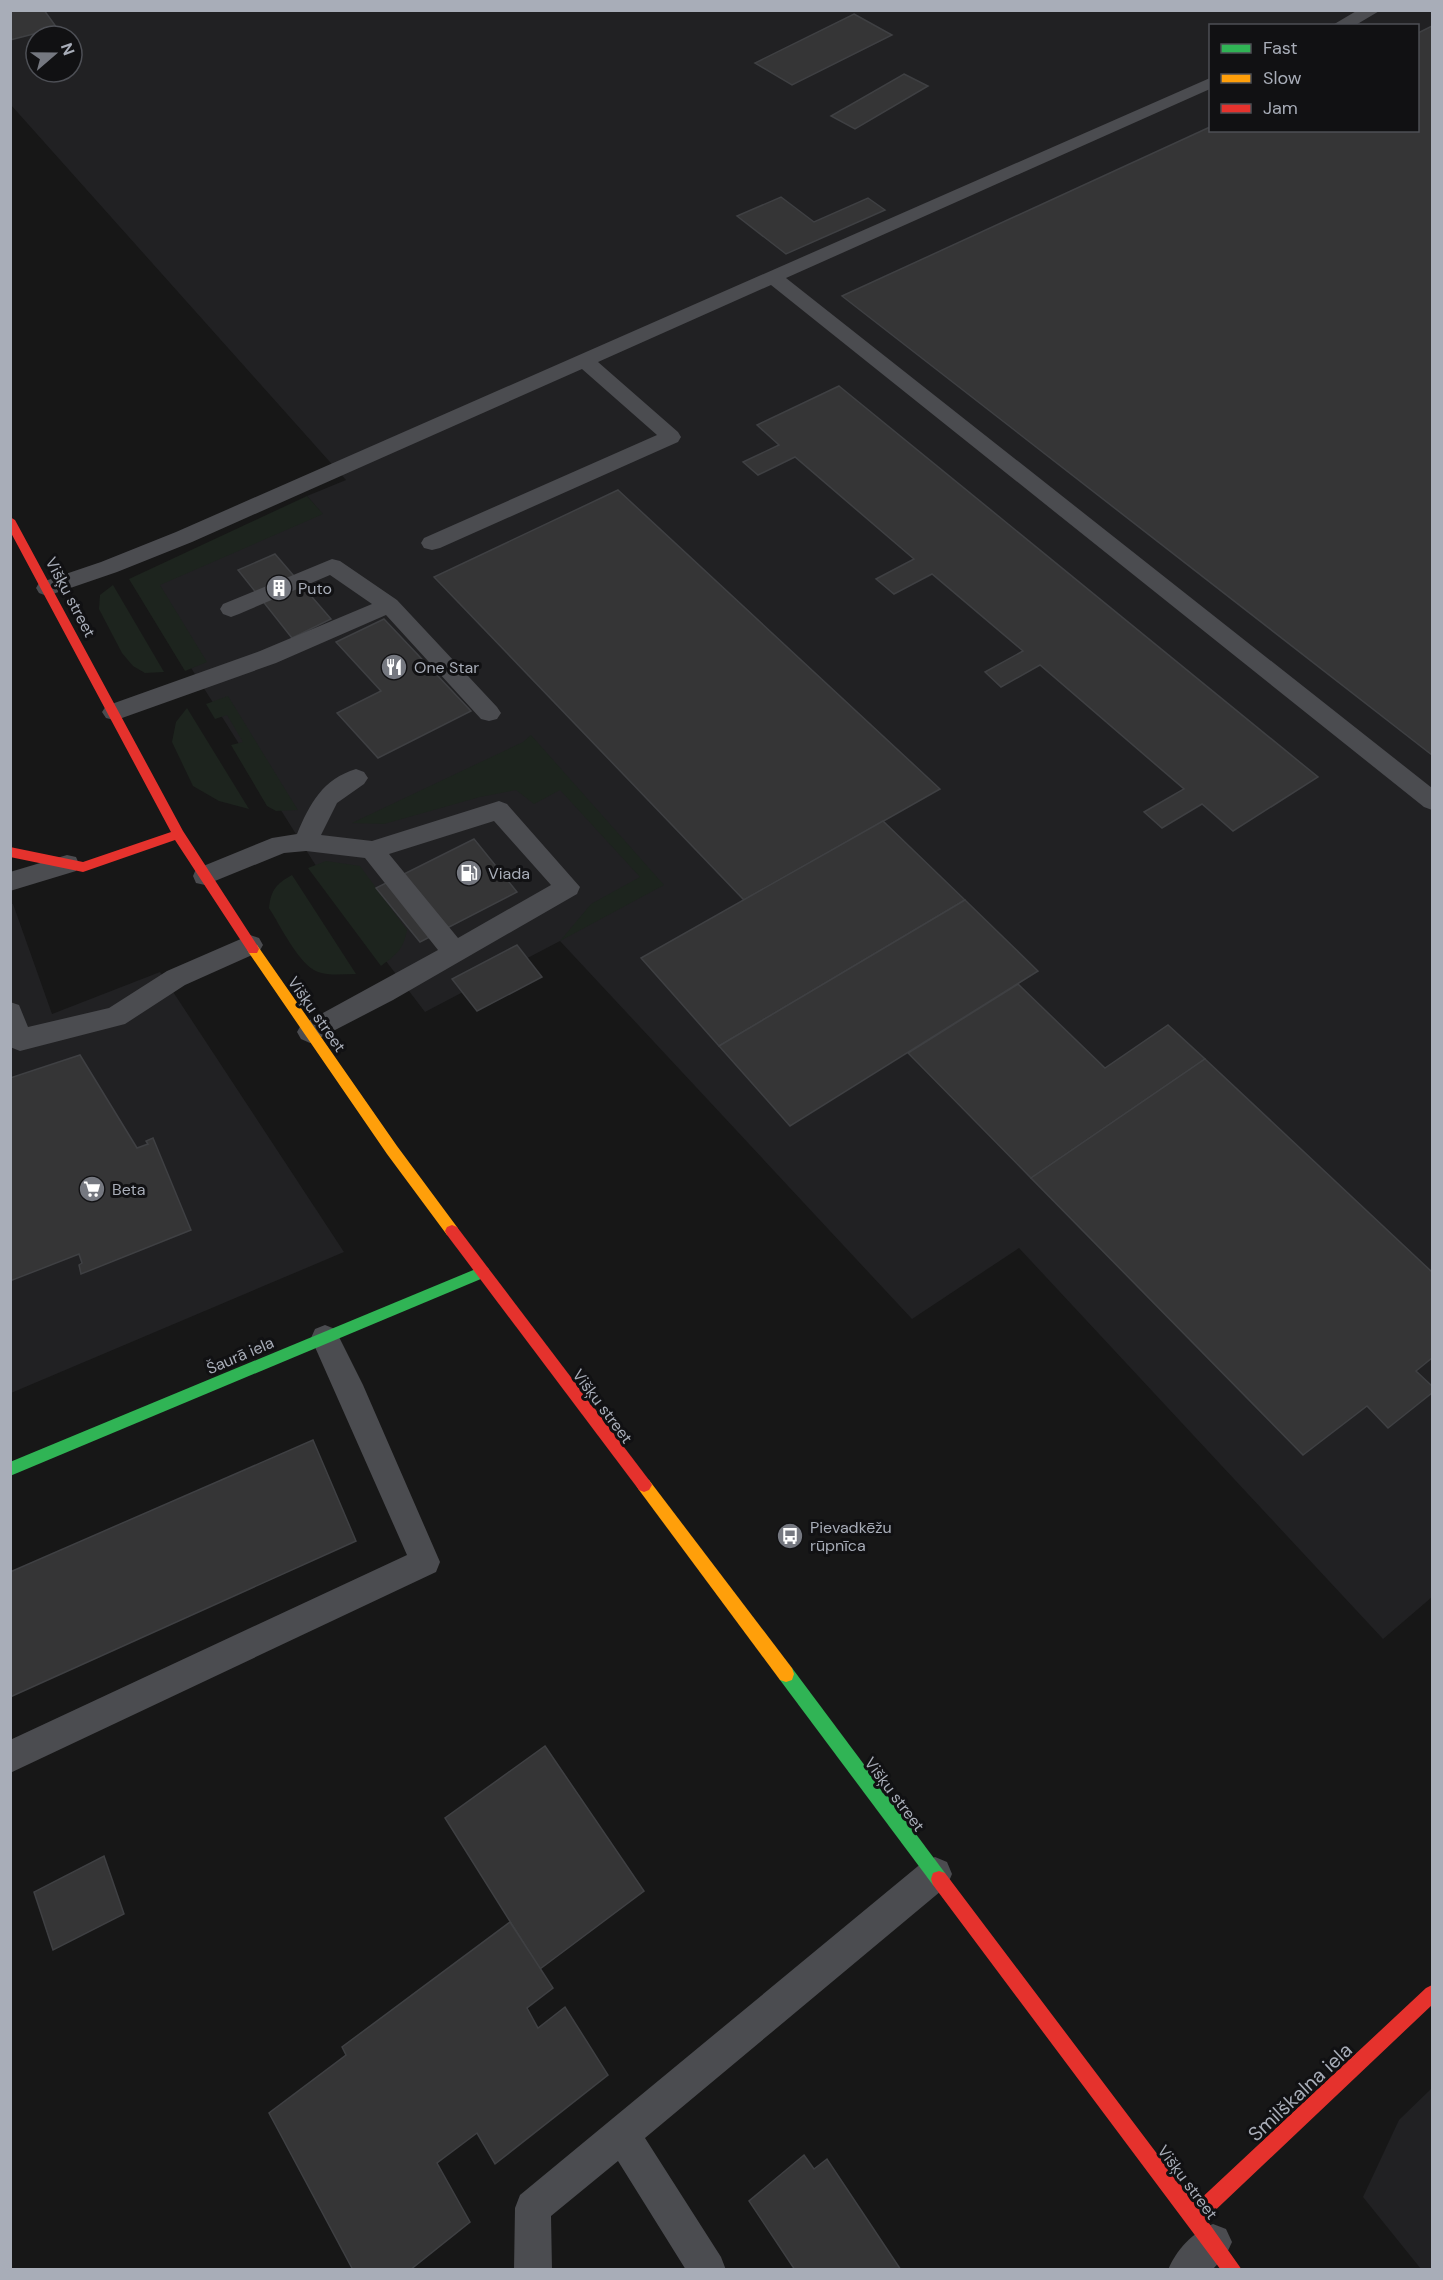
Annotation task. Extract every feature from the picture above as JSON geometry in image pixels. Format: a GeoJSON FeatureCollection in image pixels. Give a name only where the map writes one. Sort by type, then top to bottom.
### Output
{"type":"FeatureCollection","features":[{"type":"Feature","properties":{"kind":"street","name":"Višķu street"},"geometry":{"type":"LineString","coordinates":[[10,520],[178,834],[250,945],[392,1150],[1213,2243]]}},
{"type":"Feature","properties":{"kind":"street"},"geometry":{"type":"LineString","coordinates":[[10,852],[84,867],[178,834]]}},
{"type":"Feature","properties":{"kind":"street","name":"Šaurā iela"},"geometry":{"type":"LineString","coordinates":[[10,1469],[483,1272]]}},
{"type":"Feature","properties":{"kind":"street","name":"Smilškalna iela"},"geometry":{"type":"LineString","coordinates":[[1213,2243],[1432,1994]]}},
{"type":"Feature","properties":{"kind":"lane"},"geometry":{"type":"LineString","coordinates":[[1343,24],[1373,10]]}},
{"type":"Feature","properties":{"kind":"lane"},"geometry":{"type":"LineString","coordinates":[[47,588],[109,567],[173,541],[1209,83]]}},
{"type":"Feature","properties":{"kind":"lane"},"geometry":{"type":"LineString","coordinates":[[773,277],[1432,801]]}},
{"type":"Feature","properties":{"kind":"lane"},"geometry":{"type":"LineString","coordinates":[[432,543],[671,437],[585,361]]}},
{"type":"Feature","properties":{"kind":"lane"},"geometry":{"type":"LineString","coordinates":[[231,609],[332,566],[389,605],[489,713]]}},
{"type":"Feature","properties":{"kind":"lane"},"geometry":{"type":"LineString","coordinates":[[114,712],[268,657],[389,605]]}},
{"type":"Feature","properties":{"kind":"lane"},"geometry":{"type":"LineString","coordinates":[[306,842],[325,799],[339,786],[356,778]]}},
{"type":"Feature","properties":{"kind":"lane"},"geometry":{"type":"LineString","coordinates":[[205,876],[281,844],[306,842],[372,850],[498,810],[567,887],[310,1032]]}},
{"type":"Feature","properties":{"kind":"lane"},"geometry":{"type":"LineString","coordinates":[[372,850],[454,951]]}},
{"type":"Feature","properties":{"kind":"lane"},"geometry":{"type":"LineString","coordinates":[[10,882],[67,864]]}},
{"type":"Feature","properties":{"kind":"lane"},"geometry":{"type":"LineString","coordinates":[[10,1012],[20,1040],[116,1017],[176,978],[250,945]]}},
{"type":"Feature","properties":{"kind":"lane"},"geometry":{"type":"LineString","coordinates":[[10,1756],[425,1562],[348,1385],[325,1338]]}},
{"type":"Feature","properties":{"kind":"lane"},"geometry":{"type":"LineString","coordinates":[[533,2270],[533,2208],[935,1874]]}},
{"type":"Feature","properties":{"kind":"lane"},"geometry":{"type":"LineString","coordinates":[[622,2134],[708,2270]]}},
{"type":"Feature","properties":{"kind":"lane"},"geometry":{"type":"LineString","coordinates":[[1186,2270],[1213,2243]]}},
{"type":"Feature","properties":{"kind":"shaded area"},"geometry":{"type":"Polygon","coordinates":[[[10,11],[1432,11],[1432,1597],[1383,1639],[1019,1248],[912,1319],[560,941],[425,1012],[330,888],[140,587],[320,511],[307,496],[346,480],[11,105],[10,11]]]}},
{"type":"Feature","properties":{"kind":"shaded area"},"geometry":{"type":"Polygon","coordinates":[[[307,496],[323,514],[160,585],[207,662],[185,671],[129,579],[307,496]]]}},
{"type":"Feature","properties":{"kind":"shaded area"},"geometry":{"type":"Polygon","coordinates":[[[113,585],[164,672],[145,673],[133,666],[122,653],[99,609],[100,595],[113,585]]]}},
{"type":"Feature","properties":{"kind":"shaded area"},"geometry":{"type":"Polygon","coordinates":[[[228,696],[298,810],[276,811],[267,806],[231,745],[243,742],[227,715],[215,719],[206,704],[228,696]]]}},
{"type":"Feature","properties":{"kind":"shaded area"},"geometry":{"type":"Polygon","coordinates":[[[187,708],[249,809],[219,801],[193,786],[172,742],[176,722],[187,708]]]}},
{"type":"Feature","properties":{"kind":"shaded area"},"geometry":{"type":"Polygon","coordinates":[[[531,735],[664,885],[560,941],[591,904],[640,877],[560,790],[534,804],[516,790],[480,797],[384,824],[352,823],[523,742],[531,735]]]}},
{"type":"Feature","properties":{"kind":"shaded area"},"geometry":{"type":"Polygon","coordinates":[[[326,861],[360,866],[407,930],[404,942],[398,951],[381,966],[308,868],[326,861]]]}},
{"type":"Feature","properties":{"kind":"shaded area"},"geometry":{"type":"Polygon","coordinates":[[[292,875],[356,974],[318,972],[304,961],[290,944],[269,908],[275,888],[292,875]]]}},
{"type":"Feature","properties":{"kind":"shaded area"},"geometry":{"type":"Polygon","coordinates":[[[10,904],[13,904],[52,1014],[160,972],[344,1252],[11,1393],[10,904]]]}},
{"type":"Feature","properties":{"kind":"shaded area"},"geometry":{"type":"Polygon","coordinates":[[[1432,2088],[1432,2269],[1421,2269],[1363,2197],[1399,2120],[1432,2088]]]}},
{"type":"Feature","properties":{"kind":"building"},"geometry":{"type":"Polygon","coordinates":[[[10,10],[44,10],[54,24],[24,24],[24,36],[10,40],[10,10]]]}},
{"type":"Feature","properties":{"kind":"building"},"geometry":{"type":"Polygon","coordinates":[[[854,14],[892,35],[792,85],[755,63],[854,14]]]}},
{"type":"Feature","properties":{"kind":"building"},"geometry":{"type":"Polygon","coordinates":[[[1432,26],[1432,755],[842,296],[1209,127],[1209,132],[1419,132],[1419,32],[1432,26]]]}},
{"type":"Feature","properties":{"kind":"building"},"geometry":{"type":"Polygon","coordinates":[[[904,74],[928,86],[855,129],[831,116],[904,74]]]}},
{"type":"Feature","properties":{"kind":"building"},"geometry":{"type":"Polygon","coordinates":[[[781,197],[814,222],[868,198],[885,210],[786,254],[737,216],[781,197]]]}},
{"type":"Feature","properties":{"kind":"building"},"geometry":{"type":"Polygon","coordinates":[[[839,386],[1318,777],[1233,831],[1202,804],[1162,828],[1144,812],[1184,789],[1040,665],[1001,687],[985,672],[1023,651],[932,574],[894,594],[876,579],[914,559],[795,457],[758,475],[743,462],[779,445],[757,425],[839,386]]]}},
{"type":"Feature","properties":{"kind":"building"},"geometry":{"type":"Polygon","coordinates":[[[618,490],[940,789],[744,900],[434,577],[618,490]]]}},
{"type":"Feature","properties":{"kind":"building","name":"Puto"},"geometry":{"type":"Polygon","coordinates":[[[275,554],[331,619],[292,638],[238,570],[275,554]]]}},
{"type":"Feature","properties":{"kind":"building","name":"One Star"},"geometry":{"type":"Polygon","coordinates":[[[384,619],[471,711],[378,758],[337,713],[381,691],[336,642],[384,619]]]}},
{"type":"Feature","properties":{"kind":"building"},"geometry":{"type":"Polygon","coordinates":[[[883,821],[965,900],[719,1046],[641,958],[883,821]]]}},
{"type":"Feature","properties":{"kind":"building"},"geometry":{"type":"Polygon","coordinates":[[[474,839],[517,892],[420,942],[376,888],[474,839]]]}},
{"type":"Feature","properties":{"kind":"building"},"geometry":{"type":"Polygon","coordinates":[[[965,900],[1038,971],[790,1126],[719,1046],[965,900]]]}},
{"type":"Feature","properties":{"kind":"building"},"geometry":{"type":"Polygon","coordinates":[[[517,945],[542,977],[477,1011],[452,979],[517,945]]]}},
{"type":"Feature","properties":{"kind":"building"},"geometry":{"type":"Polygon","coordinates":[[[1018,984],[1105,1068],[1168,1025],[1205,1059],[1031,1178],[908,1053],[1018,984]]]}},
{"type":"Feature","properties":{"kind":"building","name":"Beta"},"geometry":{"type":"Polygon","coordinates":[[[80,1055],[137,1148],[148,1144],[146,1141],[153,1138],[191,1230],[81,1274],[79,1265],[82,1263],[79,1254],[10,1281],[10,1078],[80,1055]]]}},
{"type":"Feature","properties":{"kind":"building"},"geometry":{"type":"Polygon","coordinates":[[[1205,1059],[1432,1272],[1432,1358],[1416,1371],[1432,1386],[1432,1393],[1388,1428],[1367,1406],[1303,1455],[1031,1178],[1205,1059]]]}},
{"type":"Feature","properties":{"kind":"building"},"geometry":{"type":"Polygon","coordinates":[[[313,1440],[356,1541],[10,1697],[10,1572],[313,1440]]]}},
{"type":"Feature","properties":{"kind":"building"},"geometry":{"type":"Polygon","coordinates":[[[545,1746],[644,1891],[540,1969],[445,1818],[545,1746]]]}},
{"type":"Feature","properties":{"kind":"building"},"geometry":{"type":"Polygon","coordinates":[[[104,1856],[124,1914],[53,1950],[34,1892],[104,1856]]]}},
{"type":"Feature","properties":{"kind":"building"},"geometry":{"type":"Polygon","coordinates":[[[510,1922],[553,1988],[527,2008],[538,2028],[565,2007],[608,2075],[495,2164],[477,2133],[437,2163],[470,2222],[410,2270],[353,2270],[269,2113],[346,2055],[342,2047],[510,1922]]]}},
{"type":"Feature","properties":{"kind":"building"},"geometry":{"type":"Polygon","coordinates":[[[804,2155],[814,2169],[827,2159],[901,2270],[795,2270],[749,2201],[804,2155]]]}},
{"type":"Feature","properties":{"kind":"traffic: fast"},"geometry":{"type":"LineString","coordinates":[[10,1469],[483,1272]]}},
{"type":"Feature","properties":{"kind":"traffic: fast"},"geometry":{"type":"LineString","coordinates":[[786,1674],[939,1879]]}},
{"type":"Feature","properties":{"kind":"traffic: slow"},"geometry":{"type":"LineString","coordinates":[[253,949],[392,1150],[452,1231]]}},
{"type":"Feature","properties":{"kind":"traffic: slow"},"geometry":{"type":"LineString","coordinates":[[644,1485],[786,1674]]}},
{"type":"Feature","properties":{"kind":"traffic: jam"},"geometry":{"type":"LineString","coordinates":[[10,520],[178,834],[253,949]]}},
{"type":"Feature","properties":{"kind":"traffic: jam"},"geometry":{"type":"LineString","coordinates":[[10,852],[83,867],[178,834]]}},
{"type":"Feature","properties":{"kind":"traffic: jam"},"geometry":{"type":"LineString","coordinates":[[452,1231],[644,1485]]}},
{"type":"Feature","properties":{"kind":"traffic: jam"},"geometry":{"type":"LineString","coordinates":[[939,1879],[1233,2270]]}},
{"type":"Feature","properties":{"kind":"traffic: jam"},"geometry":{"type":"LineString","coordinates":[[1194,2217],[1432,1994]]}},
{"type":"Feature","properties":{"kind":"place","name":"Puto"},"geometry":{"type":"Point","coordinates":[279,588]}},
{"type":"Feature","properties":{"kind":"place","name":"One Star"},"geometry":{"type":"Point","coordinates":[394,667]}},
{"type":"Feature","properties":{"kind":"place","name":"Viada"},"geometry":{"type":"Point","coordinates":[469,873]}},
{"type":"Feature","properties":{"kind":"place","name":"Beta"},"geometry":{"type":"Point","coordinates":[92,1189]}},
{"type":"Feature","properties":{"kind":"place","name":"Pievadkēžu rūpnīca"},"geometry":{"type":"Point","coordinates":[790,1536]}}]}
